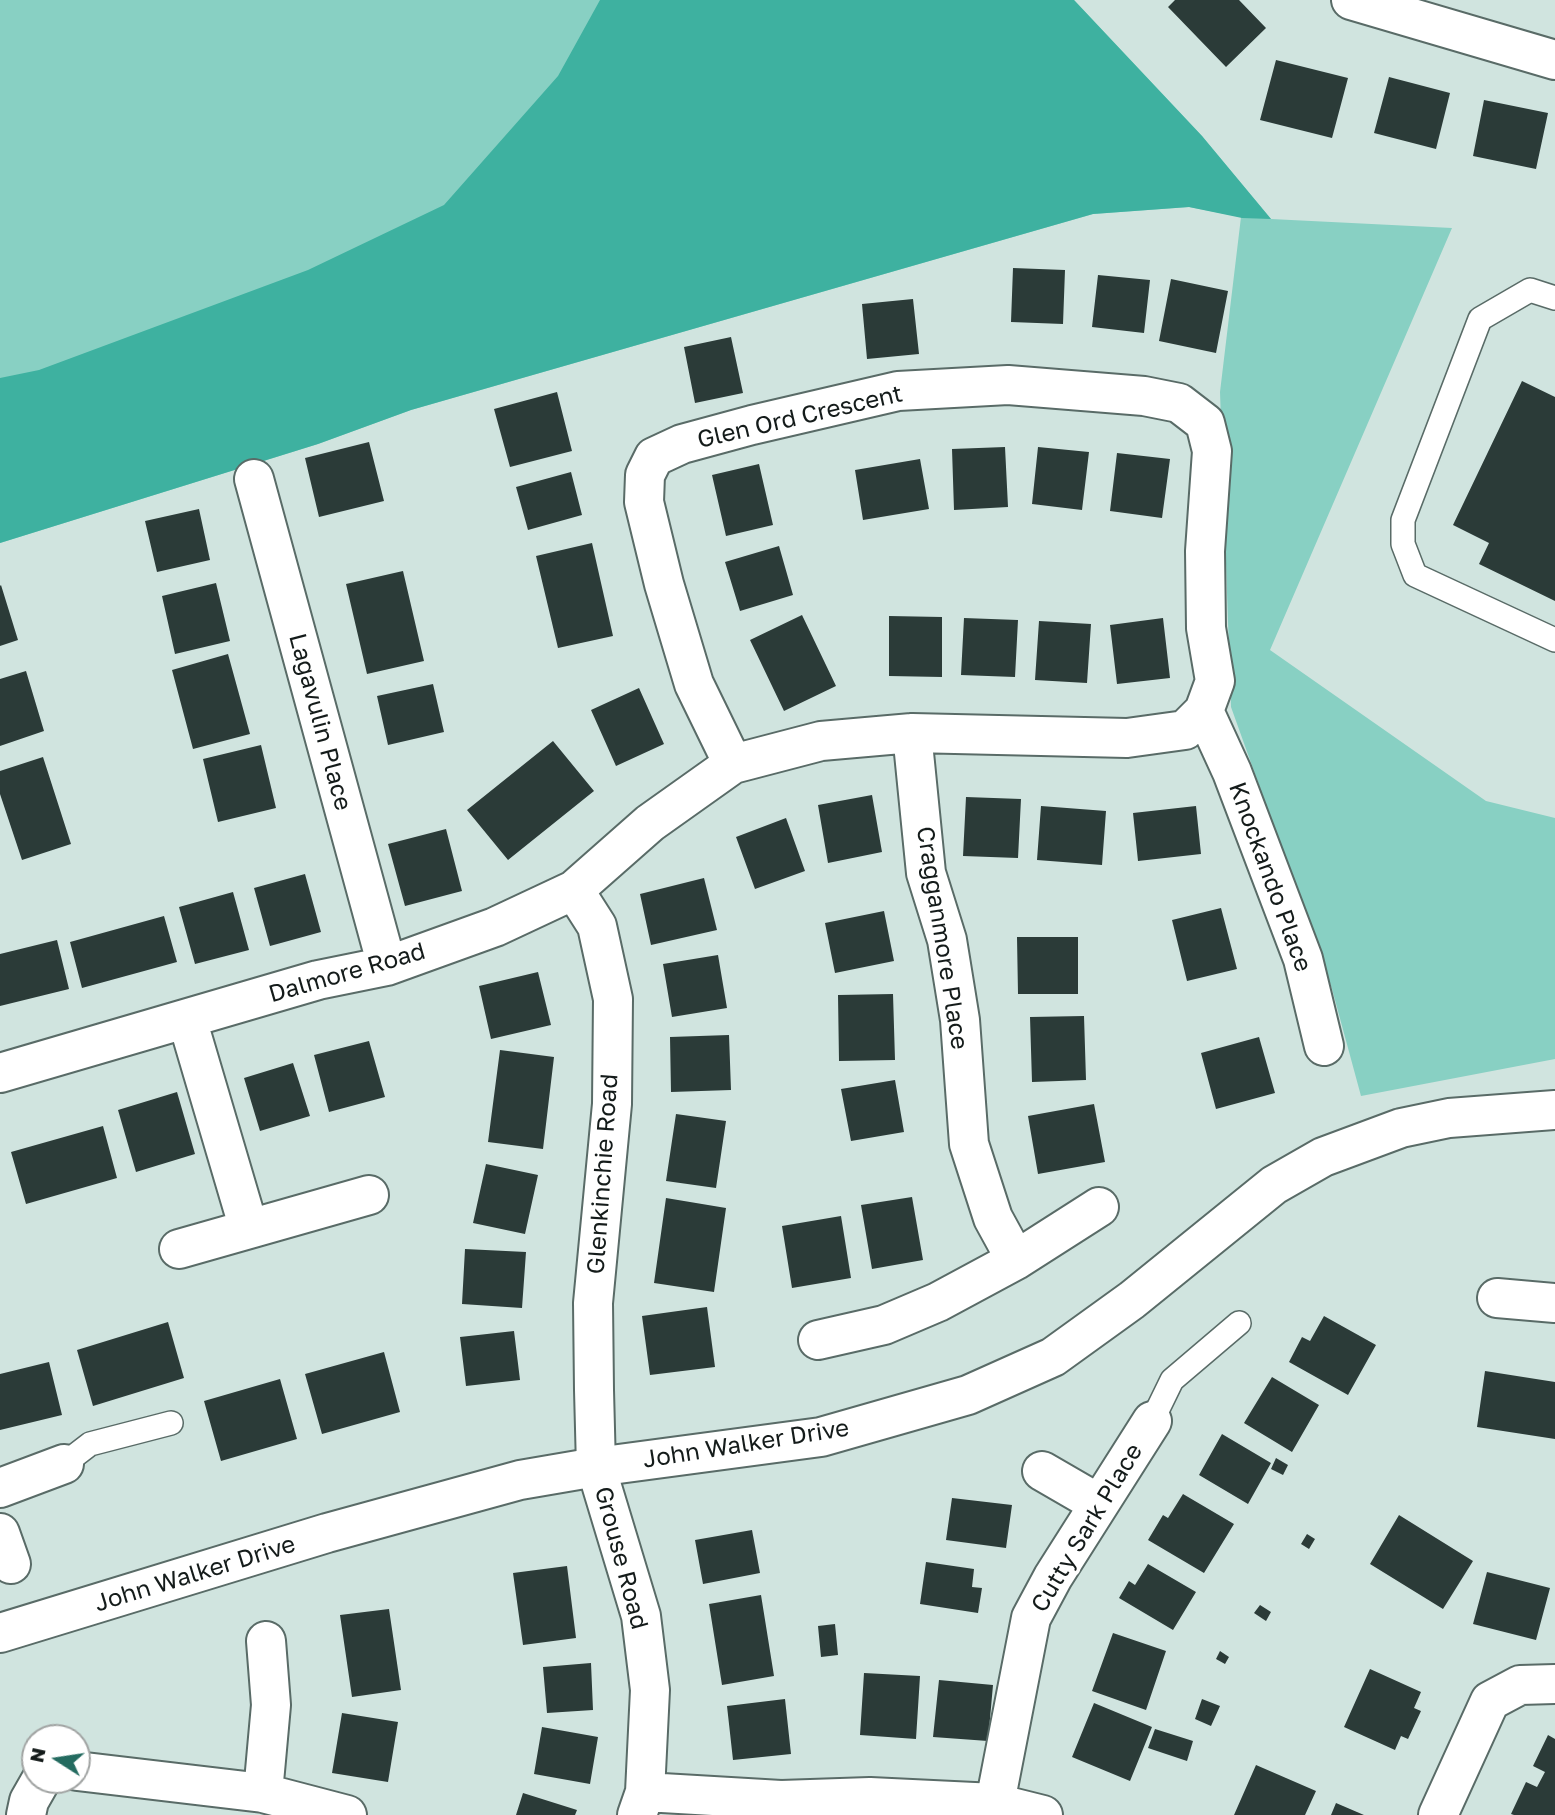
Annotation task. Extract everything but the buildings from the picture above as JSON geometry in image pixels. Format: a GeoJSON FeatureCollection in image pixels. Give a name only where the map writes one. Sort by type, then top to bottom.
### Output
{"type":"FeatureCollection","features":[{"type":"Feature","properties":{"kind":"street"},"geometry":{"type":"LineString","coordinates":[[1351,0],[1410,8],[1555,60]]}},
{"type":"Feature","properties":{"kind":"street","name":"Glen Ord Crescent"},"geometry":{"type":"LineString","coordinates":[[733,764],[694,684],[644,502],[645,475],[654,457],[682,444],[898,391],[1008,385],[1144,396],[1180,403],[1205,423],[1212,451],[1205,551],[1206,628],[1215,681],[1204,711]]}},
{"type":"Feature","properties":{"kind":"street","name":"Lagavulin Place"},"geometry":{"type":"LineString","coordinates":[[254,479],[387,966]]}},
{"type":"Feature","properties":{"kind":"street"},"geometry":{"type":"LineString","coordinates":[[733,764],[821,741],[912,733],[1127,738],[1185,730],[1204,711]]}},
{"type":"Feature","properties":{"kind":"street","name":"Knockando Place"},"geometry":{"type":"LineString","coordinates":[[1204,711],[1232,772],[1303,959],[1324,1046]]}},
{"type":"Feature","properties":{"kind":"street","name":"Cragganmore Place"},"geometry":{"type":"LineString","coordinates":[[912,733],[926,873],[947,940],[960,1020],[969,1144],[993,1218],[1016,1260]]}},
{"type":"Feature","properties":{"kind":"street","name":"Dalmore Road"},"geometry":{"type":"LineString","coordinates":[[0,1073],[318,980],[387,966],[495,927],[574,890],[650,823],[733,764]]}},
{"type":"Feature","properties":{"kind":"street","name":"Glenkinchie Road"},"geometry":{"type":"LineString","coordinates":[[574,890],[597,926],[613,999],[612,1104],[593,1303],[597,1467]]}},
{"type":"Feature","properties":{"kind":"street"},"geometry":{"type":"LineString","coordinates":[[187,1019],[249,1229]]}},
{"type":"Feature","properties":{"kind":"street","name":"John Walker Drive"},"geometry":{"type":"LineString","coordinates":[[0,1633],[327,1533],[520,1480],[821,1437],[968,1395],[1053,1357],[1132,1300],[1274,1185],[1323,1157],[1401,1128],[1449,1118],[1555,1110]]}},
{"type":"Feature","properties":{"kind":"street"},"geometry":{"type":"LineString","coordinates":[[179,1249],[369,1195]]}},
{"type":"Feature","properties":{"kind":"street"},"geometry":{"type":"LineString","coordinates":[[818,1340],[884,1325],[938,1302],[1016,1260],[1099,1207]]}},
{"type":"Feature","properties":{"kind":"street"},"geometry":{"type":"LineString","coordinates":[[1497,1298],[1555,1303]]}},
{"type":"Feature","properties":{"kind":"street","name":"Cutty Sark Place"},"geometry":{"type":"LineString","coordinates":[[995,1803],[1031,1618],[1152,1421]]}},
{"type":"Feature","properties":{"kind":"street"},"geometry":{"type":"LineString","coordinates":[[0,1488],[64,1464]]}},
{"type":"Feature","properties":{"kind":"street","name":"Grouse Road"},"geometry":{"type":"LineString","coordinates":[[597,1467],[641,1616],[650,1690],[641,1803]]}},
{"type":"Feature","properties":{"kind":"street"},"geometry":{"type":"LineString","coordinates":[[1042,1471],[1099,1504]]}},
{"type":"Feature","properties":{"kind":"street"},"geometry":{"type":"LineString","coordinates":[[263,1793],[271,1705],[267,1641]]}},
{"type":"Feature","properties":{"kind":"street"},"geometry":{"type":"LineString","coordinates":[[1437,1815],[1490,1701],[1520,1685],[1555,1684]]}},
{"type":"Feature","properties":{"kind":"street"},"geometry":{"type":"LineString","coordinates":[[91,1773],[263,1793],[347,1815]]}},
{"type":"Feature","properties":{"kind":"street"},"geometry":{"type":"LineString","coordinates":[[26,1815],[33,1794]]}},
{"type":"Feature","properties":{"kind":"street"},"geometry":{"type":"LineString","coordinates":[[641,1803],[870,1797],[995,1803],[1043,1815]]}},
{"type":"Feature","properties":{"kind":"lane"},"geometry":{"type":"LineString","coordinates":[[1555,298],[1530,290],[1480,319],[1403,520],[1403,544],[1415,575],[1555,640]]}},
{"type":"Feature","properties":{"kind":"lane"},"geometry":{"type":"LineString","coordinates":[[1152,1421],[1172,1380],[1239,1323]]}},
{"type":"Feature","properties":{"kind":"lane"},"geometry":{"type":"LineString","coordinates":[[64,1464],[90,1444],[171,1423]]}},
{"type":"Feature","properties":{"kind":"green space"},"geometry":{"type":"Polygon","coordinates":[[[0,0],[1074,0],[1202,136],[1271,219],[1452,228],[1270,650],[1486,801],[1555,818],[1555,1059],[1361,1096],[1332,989],[1231,707],[1220,392],[1241,217],[1189,207],[1093,214],[411,410],[318,444],[0,543],[0,0]]]}},
{"type":"Feature","properties":{"kind":"green space"},"geometry":{"type":"Polygon","coordinates":[[[600,0],[1074,0],[1202,136],[1271,219],[1242,218],[1189,207],[1093,214],[411,410],[318,444],[0,543],[0,378],[39,370],[308,270],[444,205],[558,76],[600,0]]]}}]}
